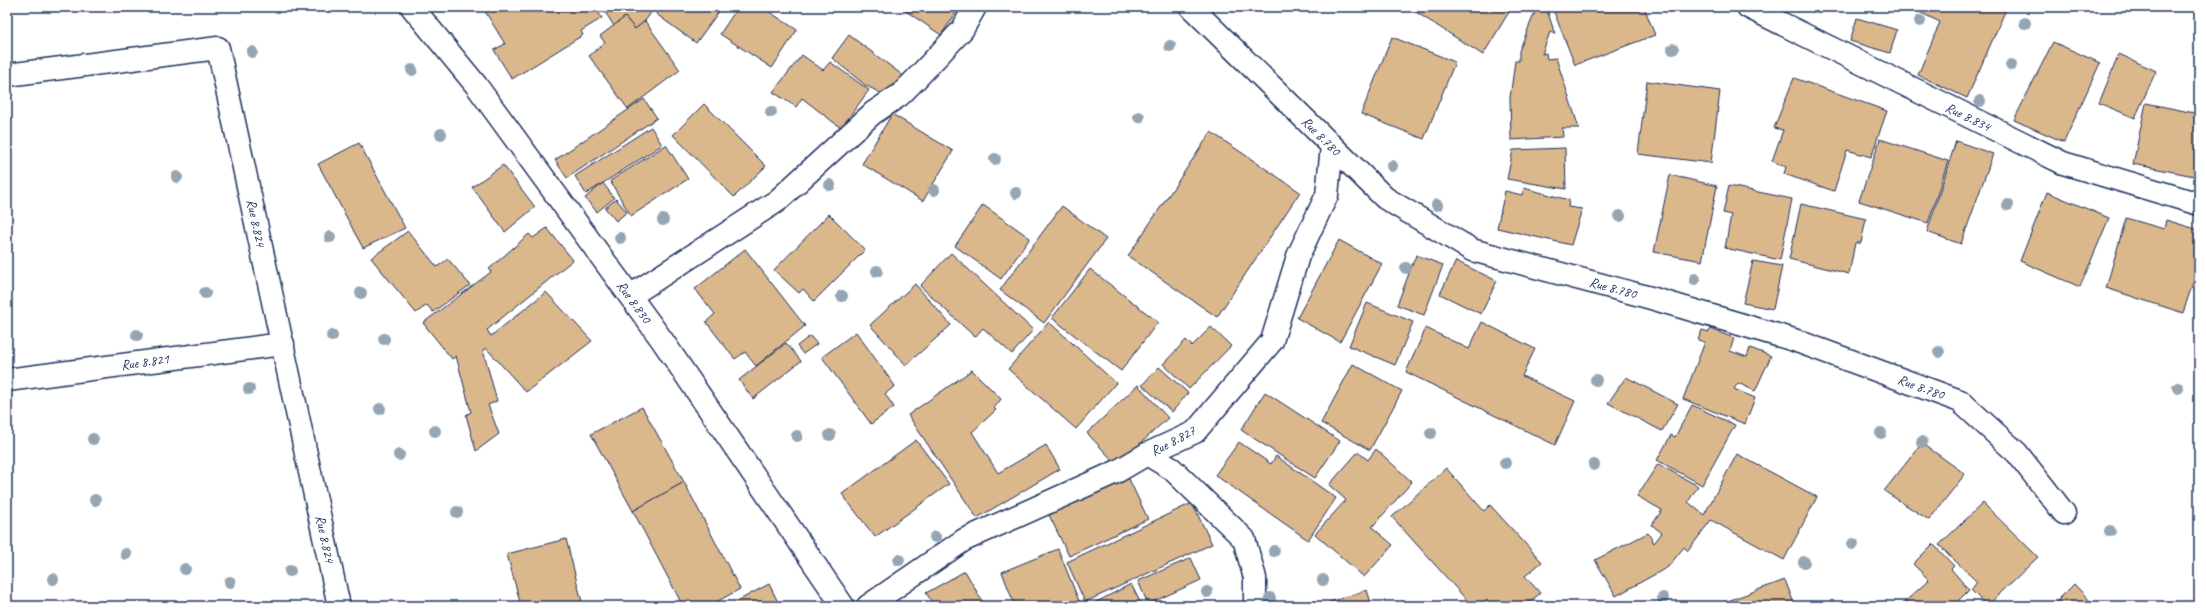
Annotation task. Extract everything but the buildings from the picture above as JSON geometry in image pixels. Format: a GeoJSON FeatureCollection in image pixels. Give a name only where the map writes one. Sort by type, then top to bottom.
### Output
{"type":"FeatureCollection","features":[{"type":"Feature","properties":{"kind":"street","name":"Rue 8.830"},"geometry":{"type":"LineString","coordinates":[[412,7],[476,85],[630,296],[843,606]]}},
{"type":"Feature","properties":{"kind":"street"},"geometry":{"type":"LineString","coordinates":[[630,296],[777,201],[873,113],[900,95],[962,30],[974,7]]}},
{"type":"Feature","properties":{"kind":"street","name":"Rue 8.780"},"geometry":{"type":"LineString","coordinates":[[1192,7],[1384,198],[1472,250],[1652,298],[1794,340],[1960,401],[2017,453],[2064,513]]}},
{"type":"Feature","properties":{"kind":"street","name":"Rue 8.834"},"geometry":{"type":"LineString","coordinates":[[1748,7],[2062,162],[2199,204]]}},
{"type":"Feature","properties":{"kind":"street","name":"Rue 8.824"},"geometry":{"type":"LineString","coordinates":[[7,75],[218,48],[339,606]]}},
{"type":"Feature","properties":{"kind":"street","name":"Rue 8.827"},"geometry":{"type":"LineString","coordinates":[[868,606],[964,540],[1118,471],[1147,454],[1195,432],[1272,341],[1298,256],[1327,195],[1332,146]]}},
{"type":"Feature","properties":{"kind":"street","name":"Rue 8.821"},"geometry":{"type":"LineString","coordinates":[[7,380],[283,344]]}},
{"type":"Feature","properties":{"kind":"street"},"geometry":{"type":"LineString","coordinates":[[1147,454],[1172,469],[1244,539],[1255,578],[1255,606]]}}]}
